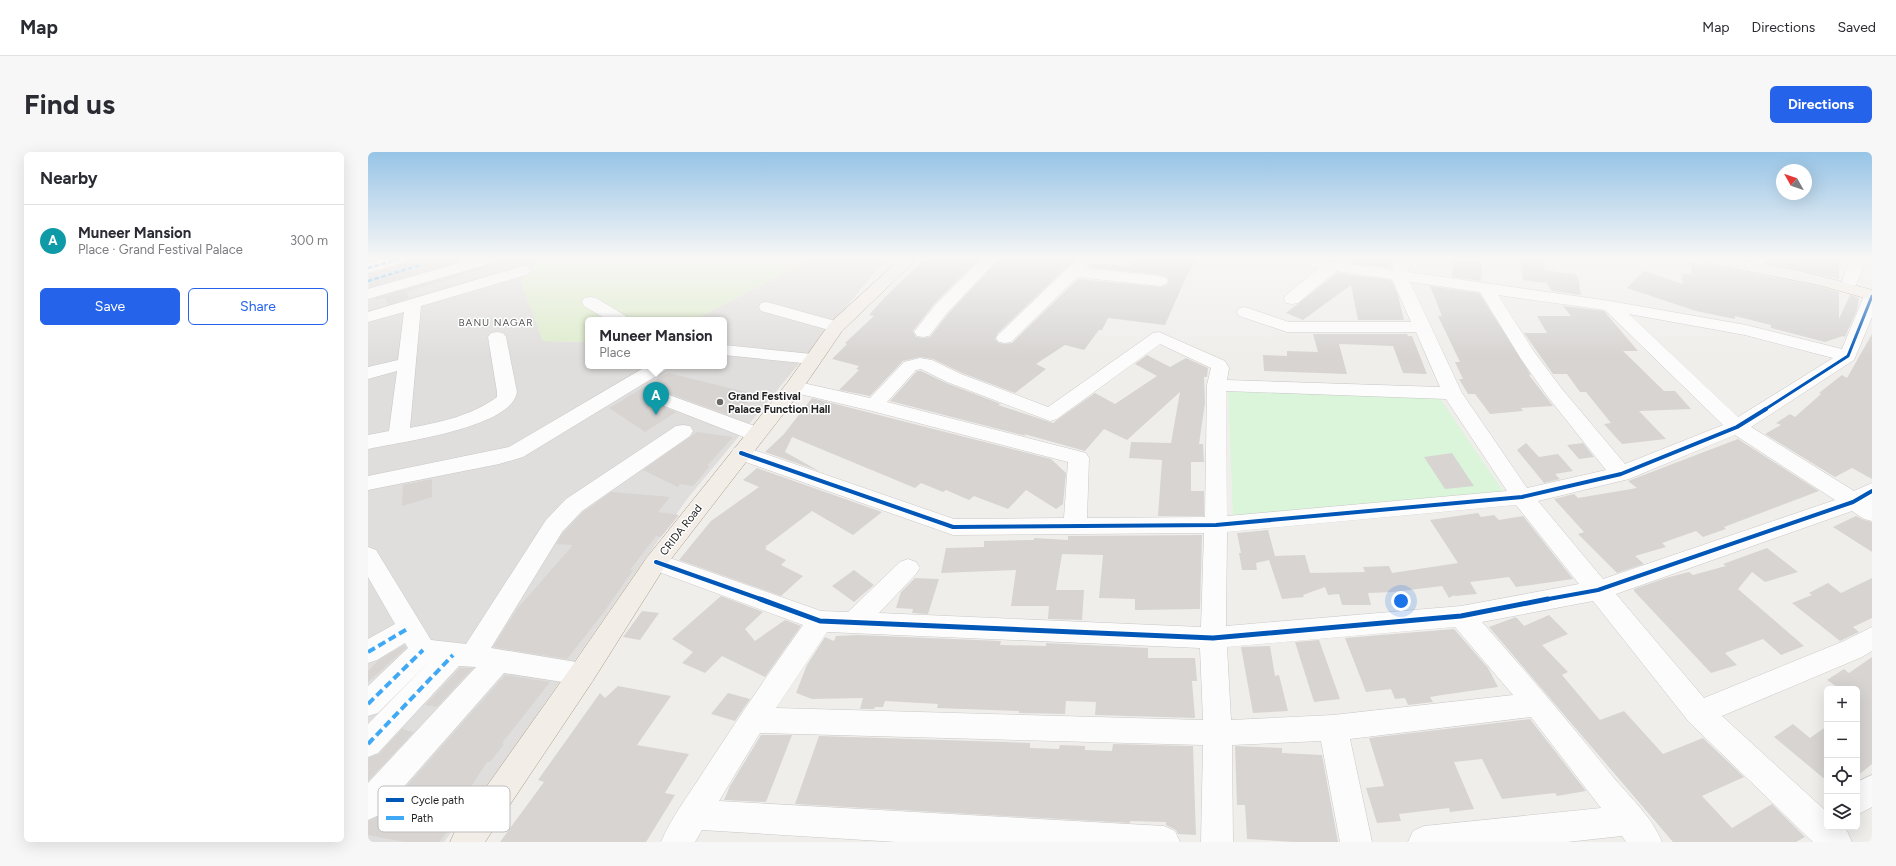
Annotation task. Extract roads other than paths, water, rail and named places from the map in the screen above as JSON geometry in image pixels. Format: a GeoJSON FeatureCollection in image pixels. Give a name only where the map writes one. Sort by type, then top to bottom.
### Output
{"type":"FeatureCollection","features":[{"type":"Feature","properties":{"kind":"main road","name":"CRIDA Road"},"geometry":{"type":"LineString","coordinates":[[506,786],[656,562],[794,387],[812,359],[836,327],[874,291]]}},
{"type":"Feature","properties":{"kind":"main road"},"geometry":{"type":"LineString","coordinates":[[1853,291],[1872,296]]}},
{"type":"Feature","properties":{"kind":"main road","name":"CRIDA Road"},"geometry":{"type":"LineString","coordinates":[[466,842],[473,832]]}},
{"type":"Feature","properties":{"kind":"street"},"geometry":{"type":"LineString","coordinates":[[368,294],[378,291]]}},
{"type":"Feature","properties":{"kind":"street"},"geometry":{"type":"LineString","coordinates":[[368,317],[458,291]]}},
{"type":"Feature","properties":{"kind":"street"},"geometry":{"type":"LineString","coordinates":[[923,332],[959,291]]}},
{"type":"Feature","properties":{"kind":"street"},"geometry":{"type":"LineString","coordinates":[[1006,338],[1054,291]]}},
{"type":"Feature","properties":{"kind":"street"},"geometry":{"type":"LineString","coordinates":[[1292,299],[1301,291]]}},
{"type":"Feature","properties":{"kind":"street"},"geometry":{"type":"LineString","coordinates":[[1409,291],[1422,327],[1452,393],[1522,497],[1699,713],[1828,831]]}},
{"type":"Feature","properties":{"kind":"street"},"geometry":{"type":"LineString","coordinates":[[1488,291],[1527,355],[1554,393],[1621,474]]}},
{"type":"Feature","properties":{"kind":"street"},"geometry":{"type":"LineString","coordinates":[[1508,291],[1610,306],[1746,330],[1848,356]]}},
{"type":"Feature","properties":{"kind":"street"},"geometry":{"type":"LineString","coordinates":[[741,453],[953,527],[1216,525],[1522,497],[1621,474],[1737,427],[1848,356],[1872,296]]}},
{"type":"Feature","properties":{"kind":"street"},"geometry":{"type":"LineString","coordinates":[[590,302],[615,317]]}},
{"type":"Feature","properties":{"kind":"street"},"geometry":{"type":"LineString","coordinates":[[399,435],[408,363],[413,305]]}},
{"type":"Feature","properties":{"kind":"street"},"geometry":{"type":"LineString","coordinates":[[1610,306],[1737,427],[1866,502]]}},
{"type":"Feature","properties":{"kind":"street"},"geometry":{"type":"LineString","coordinates":[[767,307],[836,327]]}},
{"type":"Feature","properties":{"kind":"street"},"geometry":{"type":"LineString","coordinates":[[1244,312],[1287,327],[1422,327]]}},
{"type":"Feature","properties":{"kind":"street"},"geometry":{"type":"LineString","coordinates":[[368,442],[456,424],[479,416],[498,407],[506,399],[507,392],[497,337]]}},
{"type":"Feature","properties":{"kind":"street"},"geometry":{"type":"LineString","coordinates":[[874,405],[910,366],[920,363],[926,364],[954,378],[1050,415],[1159,337],[1218,365],[1220,371],[1216,385],[1214,638],[1218,733],[1217,842]]}},
{"type":"Feature","properties":{"kind":"street"},"geometry":{"type":"LineString","coordinates":[[727,350],[812,359]]}},
{"type":"Feature","properties":{"kind":"street"},"geometry":{"type":"LineString","coordinates":[[368,373],[408,363]]}},
{"type":"Feature","properties":{"kind":"street"},"geometry":{"type":"LineString","coordinates":[[370,489],[516,452],[655,369]]}},
{"type":"Feature","properties":{"kind":"street"},"geometry":{"type":"LineString","coordinates":[[1216,385],[1452,393]]}},
{"type":"Feature","properties":{"kind":"street"},"geometry":{"type":"LineString","coordinates":[[794,387],[874,405],[1079,458],[1075,526]]}},
{"type":"Feature","properties":{"kind":"street"},"geometry":{"type":"LineString","coordinates":[[669,401],[756,434]]}},
{"type":"Feature","properties":{"kind":"street"},"geometry":{"type":"LineString","coordinates":[[382,786],[474,657],[554,526],[563,515],[574,505],[683,431]]}},
{"type":"Feature","properties":{"kind":"street"},"geometry":{"type":"LineString","coordinates":[[656,562],[820,621],[1214,638],[1461,616],[1598,590],[1866,502]]}},
{"type":"Feature","properties":{"kind":"street"},"geometry":{"type":"LineString","coordinates":[[368,556],[423,650],[582,674]]}},
{"type":"Feature","properties":{"kind":"street"},"geometry":{"type":"LineString","coordinates":[[854,622],[908,568]]}},
{"type":"Feature","properties":{"kind":"street"},"geometry":{"type":"LineString","coordinates":[[1461,616],[1538,704],[1638,831]]}},
{"type":"Feature","properties":{"kind":"street"},"geometry":{"type":"LineString","coordinates":[[677,842],[752,720],[820,621]]}},
{"type":"Feature","properties":{"kind":"street"},"geometry":{"type":"LineString","coordinates":[[368,652],[409,628]]}},
{"type":"Feature","properties":{"kind":"street"},"geometry":{"type":"LineString","coordinates":[[1699,713],[1853,649],[1872,638]]}},
{"type":"Feature","properties":{"kind":"street"},"geometry":{"type":"LineString","coordinates":[[368,704],[423,650]]}},
{"type":"Feature","properties":{"kind":"street"},"geometry":{"type":"LineString","coordinates":[[368,744],[474,657]]}},
{"type":"Feature","properties":{"kind":"street"},"geometry":{"type":"LineString","coordinates":[[752,720],[1218,733],[1333,728],[1538,704]]}},
{"type":"Feature","properties":{"kind":"street"},"geometry":{"type":"LineString","coordinates":[[1333,728],[1356,842]]}},
{"type":"Feature","properties":{"kind":"street"},"geometry":{"type":"LineString","coordinates":[[1860,798],[1872,789]]}},
{"type":"Feature","properties":{"kind":"street"},"geometry":{"type":"LineString","coordinates":[[368,805],[378,791]]}},
{"type":"Feature","properties":{"kind":"street"},"geometry":{"type":"LineString","coordinates":[[693,815],[1164,842]]}},
{"type":"Feature","properties":{"kind":"street"},"geometry":{"type":"LineString","coordinates":[[1424,842],[1638,831]]}},
{"type":"Feature","properties":{"kind":"place","name":"Grand Festival Palace Function Hall"},"geometry":{"type":"Point","coordinates":[720,402]}},
{"type":"Feature","properties":{"kind":"place","name":"Muneer Mansion"},"geometry":{"type":"Point","coordinates":[656,415]}},
{"type":"Feature","properties":{"kind":"district","name":"BANU NAGAR"},"geometry":{"type":"Point","coordinates":[496,322]}}]}
